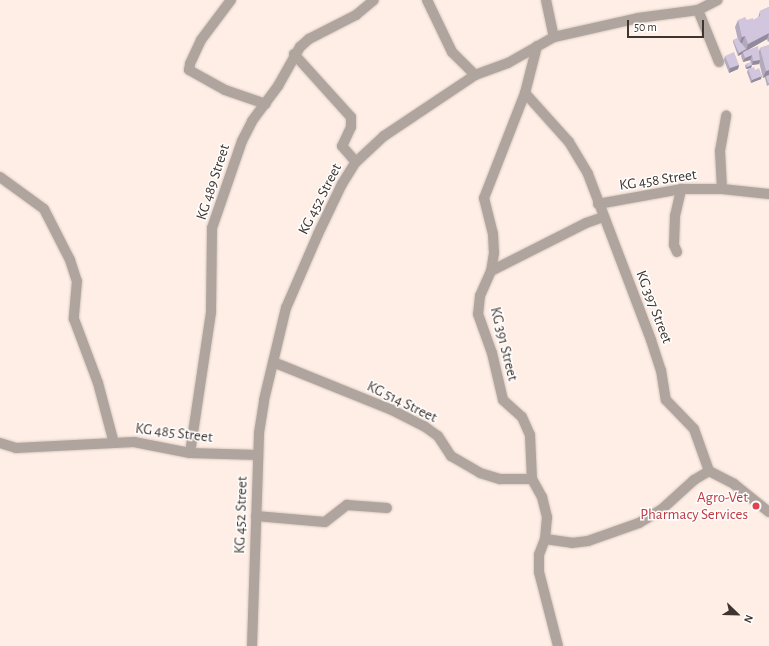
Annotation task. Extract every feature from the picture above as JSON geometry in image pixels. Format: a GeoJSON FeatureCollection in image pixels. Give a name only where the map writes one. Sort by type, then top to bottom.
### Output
{"type":"FeatureCollection","features":[{"type":"Feature","properties":{"kind":"street"},"geometry":{"type":"LineString","coordinates":[[231,0],[202,40],[190,64],[189,70],[225,90],[266,104]]}},
{"type":"Feature","properties":{"kind":"street","name":"KG 489 Street"},"geometry":{"type":"LineString","coordinates":[[190,453],[211,312],[215,216],[242,141],[252,121],[278,86],[294,54],[309,39],[356,15],[374,0]]}},
{"type":"Feature","properties":{"kind":"street"},"geometry":{"type":"LineString","coordinates":[[426,0],[452,52],[475,75]]}},
{"type":"Feature","properties":{"kind":"street"},"geometry":{"type":"LineString","coordinates":[[546,0],[554,37]]}},
{"type":"Feature","properties":{"kind":"street","name":"KG 452 Street"},"geometry":{"type":"LineString","coordinates":[[252,646],[258,455],[264,400],[286,308],[328,212],[356,162],[384,136],[475,75],[508,63],[554,37],[638,18],[698,10],[718,0]]}},
{"type":"Feature","properties":{"kind":"street"},"geometry":{"type":"LineString","coordinates":[[698,10],[719,62]]}},
{"type":"Feature","properties":{"kind":"street","name":"KG 391 Street"},"geometry":{"type":"LineString","coordinates":[[537,46],[525,93],[484,198],[493,234],[491,271],[480,296],[478,314],[492,353],[503,400],[522,417],[530,435],[532,479],[542,497],[547,517],[545,539],[540,555],[540,572],[558,646]]}},
{"type":"Feature","properties":{"kind":"street"},"geometry":{"type":"LineString","coordinates":[[294,54],[351,117],[351,127],[342,146],[356,162]]}},
{"type":"Feature","properties":{"kind":"street","name":"KG 397 Street"},"geometry":{"type":"LineString","coordinates":[[525,93],[569,142],[588,174],[598,204],[651,340],[661,370],[666,400],[694,429],[709,470]]}},
{"type":"Feature","properties":{"kind":"street"},"geometry":{"type":"LineString","coordinates":[[722,189],[720,151],[726,116]]}},
{"type":"Feature","properties":{"kind":"street"},"geometry":{"type":"LineString","coordinates":[[0,177],[44,209],[70,260],[77,281],[74,319],[98,384],[114,443]]}},
{"type":"Feature","properties":{"kind":"street"},"geometry":{"type":"LineString","coordinates":[[677,252],[674,245],[675,216],[680,189]]}},
{"type":"Feature","properties":{"kind":"street","name":"KG 458 Street"},"geometry":{"type":"LineString","coordinates":[[598,204],[680,189],[722,189],[769,194]]}},
{"type":"Feature","properties":{"kind":"street"},"geometry":{"type":"LineString","coordinates":[[491,271],[586,223],[603,217]]}},
{"type":"Feature","properties":{"kind":"street","name":"KG 514 Street"},"geometry":{"type":"LineString","coordinates":[[273,362],[392,410],[424,426],[438,436],[451,456],[480,473],[500,479],[532,479]]}},
{"type":"Feature","properties":{"kind":"street","name":"KG 485 Street"},"geometry":{"type":"LineString","coordinates":[[0,443],[16,448],[134,442],[190,453],[258,455]]}},
{"type":"Feature","properties":{"kind":"street"},"geometry":{"type":"LineString","coordinates":[[545,539],[572,543],[588,541],[639,523],[661,510],[694,480],[709,470],[734,484],[769,512]]}},
{"type":"Feature","properties":{"kind":"street"},"geometry":{"type":"LineString","coordinates":[[256,516],[324,522],[347,505],[387,508]]}},
{"type":"Feature","properties":{"kind":"building"},"geometry":{"type":"Polygon","coordinates":[[[769,7],[769,33],[748,44],[745,36],[742,37],[738,20],[745,17],[747,20],[753,18],[753,20],[760,16],[760,11],[769,7]]]}},
{"type":"Feature","properties":{"kind":"building"},"geometry":{"type":"Polygon","coordinates":[[[737,38],[746,49],[739,53],[733,40],[737,38]]]}},
{"type":"Feature","properties":{"kind":"building"},"geometry":{"type":"Polygon","coordinates":[[[769,45],[769,70],[766,71],[760,48],[769,45]]]}},
{"type":"Feature","properties":{"kind":"building"},"geometry":{"type":"Polygon","coordinates":[[[758,46],[760,60],[753,61],[752,55],[745,58],[743,52],[758,46]]]}},
{"type":"Feature","properties":{"kind":"building"},"geometry":{"type":"Polygon","coordinates":[[[734,52],[739,65],[730,68],[725,56],[734,52]]]}},
{"type":"Feature","properties":{"kind":"building"},"geometry":{"type":"Polygon","coordinates":[[[751,62],[752,65],[747,67],[746,64],[751,62]]]}},
{"type":"Feature","properties":{"kind":"building"},"geometry":{"type":"Polygon","coordinates":[[[754,67],[755,70],[759,68],[762,76],[752,80],[748,69],[754,67]]]}},
{"type":"Feature","properties":{"kind":"building"},"geometry":{"type":"Polygon","coordinates":[[[769,75],[769,83],[768,83],[766,76],[769,75]]]}},
{"type":"Feature","properties":{"kind":"place","name":"Agro-Vet Pharmacy Services"},"geometry":{"type":"Point","coordinates":[756,506]}}]}
